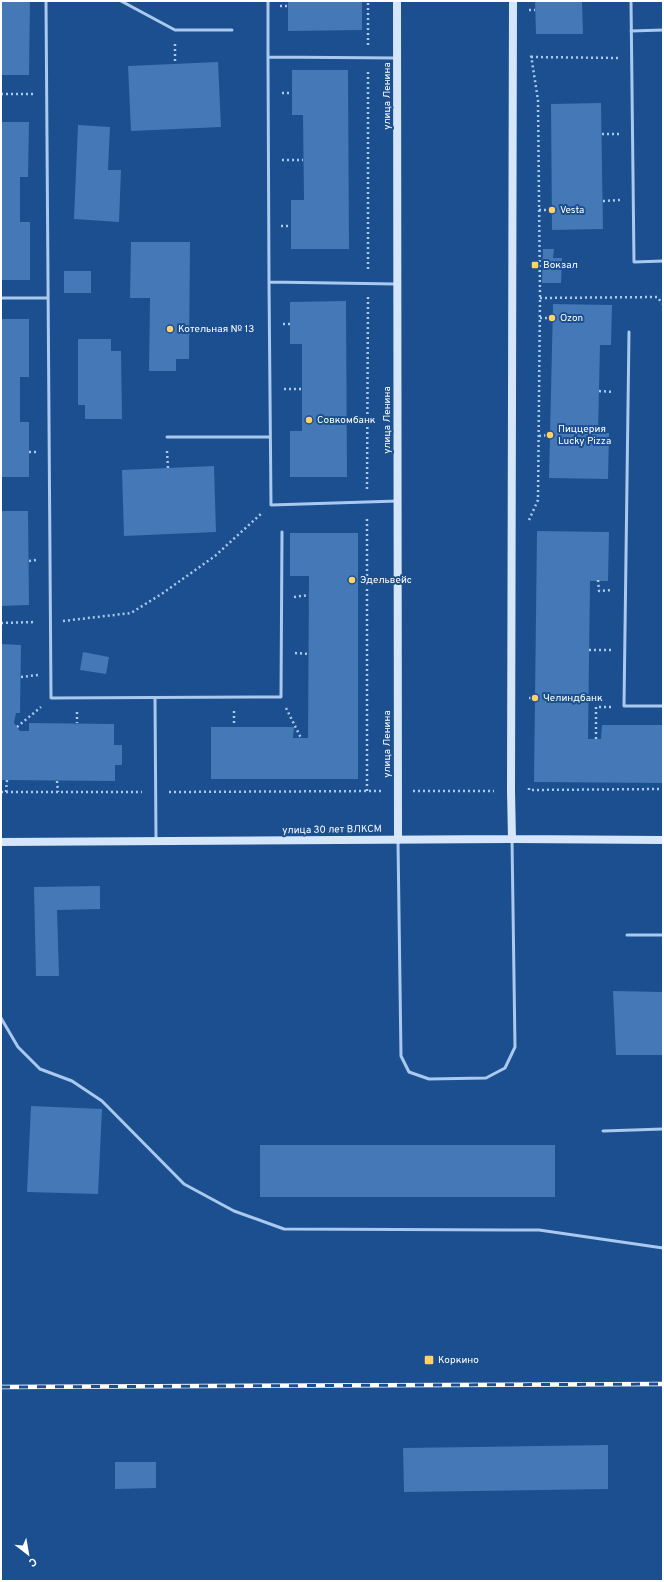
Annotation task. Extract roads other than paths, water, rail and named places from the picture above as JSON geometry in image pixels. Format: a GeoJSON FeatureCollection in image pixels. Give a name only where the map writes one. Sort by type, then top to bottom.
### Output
{"type":"FeatureCollection","features":[{"type":"Feature","properties":{"kind":"street","name":"улица Ленина"},"geometry":{"type":"LineString","coordinates":[[397,1],[398,840]]}},
{"type":"Feature","properties":{"kind":"street"},"geometry":{"type":"LineString","coordinates":[[512,839],[513,1]]}},
{"type":"Feature","properties":{"kind":"street","name":"улица 30 лет ВЛКСМ"},"geometry":{"type":"LineString","coordinates":[[1,842],[512,839],[663,840]]}},
{"type":"Feature","properties":{"kind":"lane"},"geometry":{"type":"LineString","coordinates":[[46,1],[51,698],[281,697],[282,532]]}},
{"type":"Feature","properties":{"kind":"lane"},"geometry":{"type":"LineString","coordinates":[[121,1],[175,30],[232,30]]}},
{"type":"Feature","properties":{"kind":"lane"},"geometry":{"type":"LineString","coordinates":[[268,1],[271,505],[398,501]]}},
{"type":"Feature","properties":{"kind":"lane"},"geometry":{"type":"LineString","coordinates":[[631,1],[634,262],[663,261]]}},
{"type":"Feature","properties":{"kind":"lane"},"geometry":{"type":"LineString","coordinates":[[631,31],[663,30]]}},
{"type":"Feature","properties":{"kind":"lane"},"geometry":{"type":"LineString","coordinates":[[268,57],[397,58]]}},
{"type":"Feature","properties":{"kind":"lane"},"geometry":{"type":"LineString","coordinates":[[269,282],[397,284]]}},
{"type":"Feature","properties":{"kind":"lane"},"geometry":{"type":"LineString","coordinates":[[1,298],[48,298]]}},
{"type":"Feature","properties":{"kind":"lane"},"geometry":{"type":"LineString","coordinates":[[629,332],[624,706],[663,706]]}},
{"type":"Feature","properties":{"kind":"lane"},"geometry":{"type":"LineString","coordinates":[[167,437],[270,437]]}},
{"type":"Feature","properties":{"kind":"lane"},"geometry":{"type":"LineString","coordinates":[[155,698],[156,842]]}},
{"type":"Feature","properties":{"kind":"lane"},"geometry":{"type":"LineString","coordinates":[[398,840],[401,1056],[409,1072],[428,1079],[486,1078],[505,1068],[515,1047],[512,839]]}},
{"type":"Feature","properties":{"kind":"lane"},"geometry":{"type":"LineString","coordinates":[[627,935],[663,935]]}},
{"type":"Feature","properties":{"kind":"lane"},"geometry":{"type":"LineString","coordinates":[[1,1018],[18,1047],[40,1069],[72,1081],[102,1101],[184,1184],[234,1211],[284,1229],[539,1230],[663,1248]]}},
{"type":"Feature","properties":{"kind":"lane"},"geometry":{"type":"LineString","coordinates":[[603,1131],[663,1129]]}},
{"type":"Feature","properties":{"kind":"railway"},"geometry":{"type":"LineString","coordinates":[[1,1387],[663,1384]]}},
{"type":"Feature","properties":{"kind":"place","name":"Vesta"},"geometry":{"type":"Point","coordinates":[552,210]}},
{"type":"Feature","properties":{"kind":"place","name":"Вокзал"},"geometry":{"type":"Point","coordinates":[535,265]}},
{"type":"Feature","properties":{"kind":"place","name":"Ozon"},"geometry":{"type":"Point","coordinates":[552,318]}},
{"type":"Feature","properties":{"kind":"place","name":"Котельная № 13"},"geometry":{"type":"Point","coordinates":[170,329]}},
{"type":"Feature","properties":{"kind":"place","name":"Совкомбанк"},"geometry":{"type":"Point","coordinates":[309,420]}},
{"type":"Feature","properties":{"kind":"place","name":"Пиццерия Lucky Pizza"},"geometry":{"type":"Point","coordinates":[550,435]}},
{"type":"Feature","properties":{"kind":"place","name":"Эдельвейс"},"geometry":{"type":"Point","coordinates":[352,580]}},
{"type":"Feature","properties":{"kind":"place","name":"Челиндбанк"},"geometry":{"type":"Point","coordinates":[535,698]}},
{"type":"Feature","properties":{"kind":"place","name":"Коркино"},"geometry":{"type":"Point","coordinates":[429,1360]}}]}
